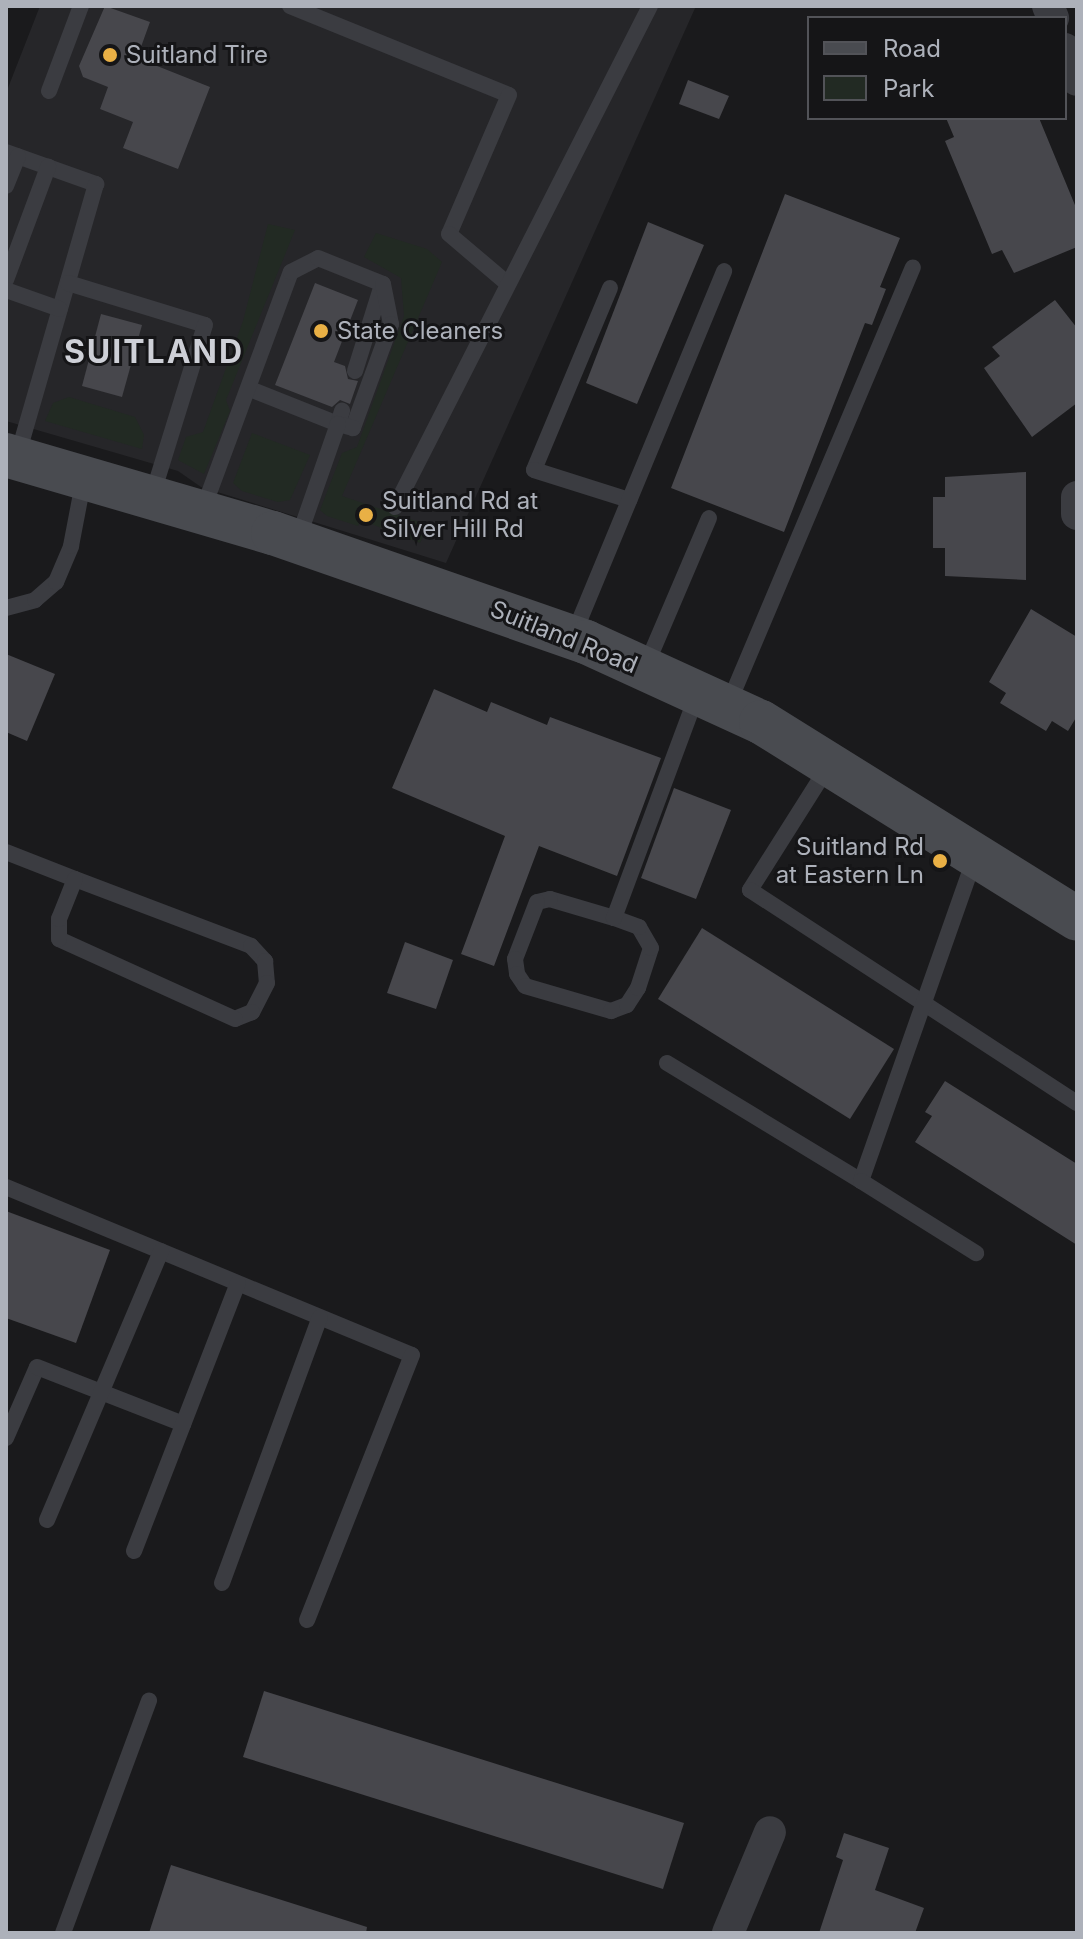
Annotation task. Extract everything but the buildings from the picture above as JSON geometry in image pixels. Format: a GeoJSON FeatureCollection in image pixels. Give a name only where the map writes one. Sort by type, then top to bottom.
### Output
{"type":"FeatureCollection","features":[{"type":"Feature","properties":{"kind":"main road","name":"Suitland Road"},"geometry":{"type":"LineString","coordinates":[[11,457],[298,541],[572,637],[712,700],[830,764],[1077,919]]}},
{"type":"Feature","properties":{"kind":"street"},"geometry":{"type":"LineString","coordinates":[[1067,54],[1077,80]]}},
{"type":"Feature","properties":{"kind":"street"},"geometry":{"type":"LineString","coordinates":[[1077,497],[1077,514]]}},
{"type":"Feature","properties":{"kind":"street"},"geometry":{"type":"LineString","coordinates":[[728,1933],[770,1832]]}},
{"type":"Feature","properties":{"kind":"lane"},"geometry":{"type":"LineString","coordinates":[[49,91],[81,6]]}},
{"type":"Feature","properties":{"kind":"lane"},"geometry":{"type":"LineString","coordinates":[[290,6],[509,95],[449,234],[508,284]]}},
{"type":"Feature","properties":{"kind":"lane"},"geometry":{"type":"LineString","coordinates":[[395,507],[650,6]]}},
{"type":"Feature","properties":{"kind":"lane"},"geometry":{"type":"LineString","coordinates":[[6,186],[12,154],[96,184],[60,309],[11,457]]}},
{"type":"Feature","properties":{"kind":"lane"},"geometry":{"type":"LineString","coordinates":[[6,280],[48,167]]}},
{"type":"Feature","properties":{"kind":"lane"},"geometry":{"type":"LineString","coordinates":[[202,512],[291,272],[318,258],[383,284]]}},
{"type":"Feature","properties":{"kind":"lane"},"geometry":{"type":"LineString","coordinates":[[614,918],[913,268]]}},
{"type":"Feature","properties":{"kind":"lane"},"geometry":{"type":"LineString","coordinates":[[572,637],[724,271]]}},
{"type":"Feature","properties":{"kind":"lane"},"geometry":{"type":"LineString","coordinates":[[68,283],[205,325],[152,497]]}},
{"type":"Feature","properties":{"kind":"lane"},"geometry":{"type":"LineString","coordinates":[[355,371],[383,284]]}},
{"type":"Feature","properties":{"kind":"lane"},"geometry":{"type":"LineString","coordinates":[[250,389],[340,417],[353,428],[391,324],[383,284]]}},
{"type":"Feature","properties":{"kind":"lane"},"geometry":{"type":"LineString","coordinates":[[610,288],[534,470],[629,500]]}},
{"type":"Feature","properties":{"kind":"lane"},"geometry":{"type":"LineString","coordinates":[[6,290],[60,309]]}},
{"type":"Feature","properties":{"kind":"lane"},"geometry":{"type":"LineString","coordinates":[[298,541],[340,417]]}},
{"type":"Feature","properties":{"kind":"lane"},"geometry":{"type":"LineString","coordinates":[[6,608],[35,600],[56,582],[71,546],[84,477]]}},
{"type":"Feature","properties":{"kind":"lane"},"geometry":{"type":"LineString","coordinates":[[644,669],[709,518]]}},
{"type":"Feature","properties":{"kind":"lane"},"geometry":{"type":"LineString","coordinates":[[830,764],[750,890],[926,1008],[1077,1103]]}},
{"type":"Feature","properties":{"kind":"lane"},"geometry":{"type":"LineString","coordinates":[[6,852],[251,946],[265,961],[267,983],[252,1012],[235,1019],[59,939],[59,919],[75,879]]}},
{"type":"Feature","properties":{"kind":"lane"},"geometry":{"type":"LineString","coordinates":[[861,1181],[926,1008],[976,856]]}},
{"type":"Feature","properties":{"kind":"lane"},"geometry":{"type":"LineString","coordinates":[[550,899],[614,918],[639,927],[651,948],[627,1005],[611,1011],[525,986],[517,974],[515,959],[537,902],[550,899]]}},
{"type":"Feature","properties":{"kind":"lane"},"geometry":{"type":"LineString","coordinates":[[667,1063],[976,1253]]}},
{"type":"Feature","properties":{"kind":"lane"},"geometry":{"type":"LineString","coordinates":[[6,1187],[412,1355],[307,1620]]}},
{"type":"Feature","properties":{"kind":"lane"},"geometry":{"type":"LineString","coordinates":[[47,1520],[161,1251]]}},
{"type":"Feature","properties":{"kind":"lane"},"geometry":{"type":"LineString","coordinates":[[134,1551],[238,1283]]}},
{"type":"Feature","properties":{"kind":"lane"},"geometry":{"type":"LineString","coordinates":[[222,1583],[320,1317]]}},
{"type":"Feature","properties":{"kind":"lane"},"geometry":{"type":"LineString","coordinates":[[6,1438],[37,1367],[183,1424]]}},
{"type":"Feature","properties":{"kind":"lane"},"geometry":{"type":"LineString","coordinates":[[63,1933],[149,1700]]}},
{"type":"Feature","properties":{"kind":"shaded area"},"geometry":{"type":"Polygon","coordinates":[[[40,6],[696,6],[446,563],[201,487],[178,471],[6,421],[6,93],[40,6]]]}},
{"type":"Feature","properties":{"kind":"green space"},"geometry":{"type":"Polygon","coordinates":[[[268,224],[295,230],[226,400],[230,411],[204,474],[178,460],[186,437],[203,432],[243,321],[268,224]]]}},
{"type":"Feature","properties":{"kind":"green space"},"geometry":{"type":"Polygon","coordinates":[[[376,233],[427,249],[442,262],[342,496],[428,525],[420,543],[361,520],[358,526],[327,516],[320,510],[342,453],[357,447],[404,316],[401,278],[364,257],[376,233]]]}},
{"type":"Feature","properties":{"kind":"green space"},"geometry":{"type":"Polygon","coordinates":[[[69,397],[135,417],[144,435],[142,449],[45,421],[53,403],[69,397]]]}},
{"type":"Feature","properties":{"kind":"green space"},"geometry":{"type":"Polygon","coordinates":[[[252,433],[310,455],[290,500],[278,502],[242,491],[233,483],[252,433]]]}},
{"type":"Feature","properties":{"kind":"place","name":"Suitland Tire"},"geometry":{"type":"Point","coordinates":[110,55]}},
{"type":"Feature","properties":{"kind":"place","name":"State Cleaners"},"geometry":{"type":"Point","coordinates":[321,331]}},
{"type":"Feature","properties":{"kind":"place","name":"Suitland Rd at Silver Hill Rd"},"geometry":{"type":"Point","coordinates":[366,515]}},
{"type":"Feature","properties":{"kind":"place","name":"Suitland Rd at Eastern Ln"},"geometry":{"type":"Point","coordinates":[940,861]}},
{"type":"Feature","properties":{"kind":"district","name":"SUITLAND"},"geometry":{"type":"Point","coordinates":[154,352]}}]}
